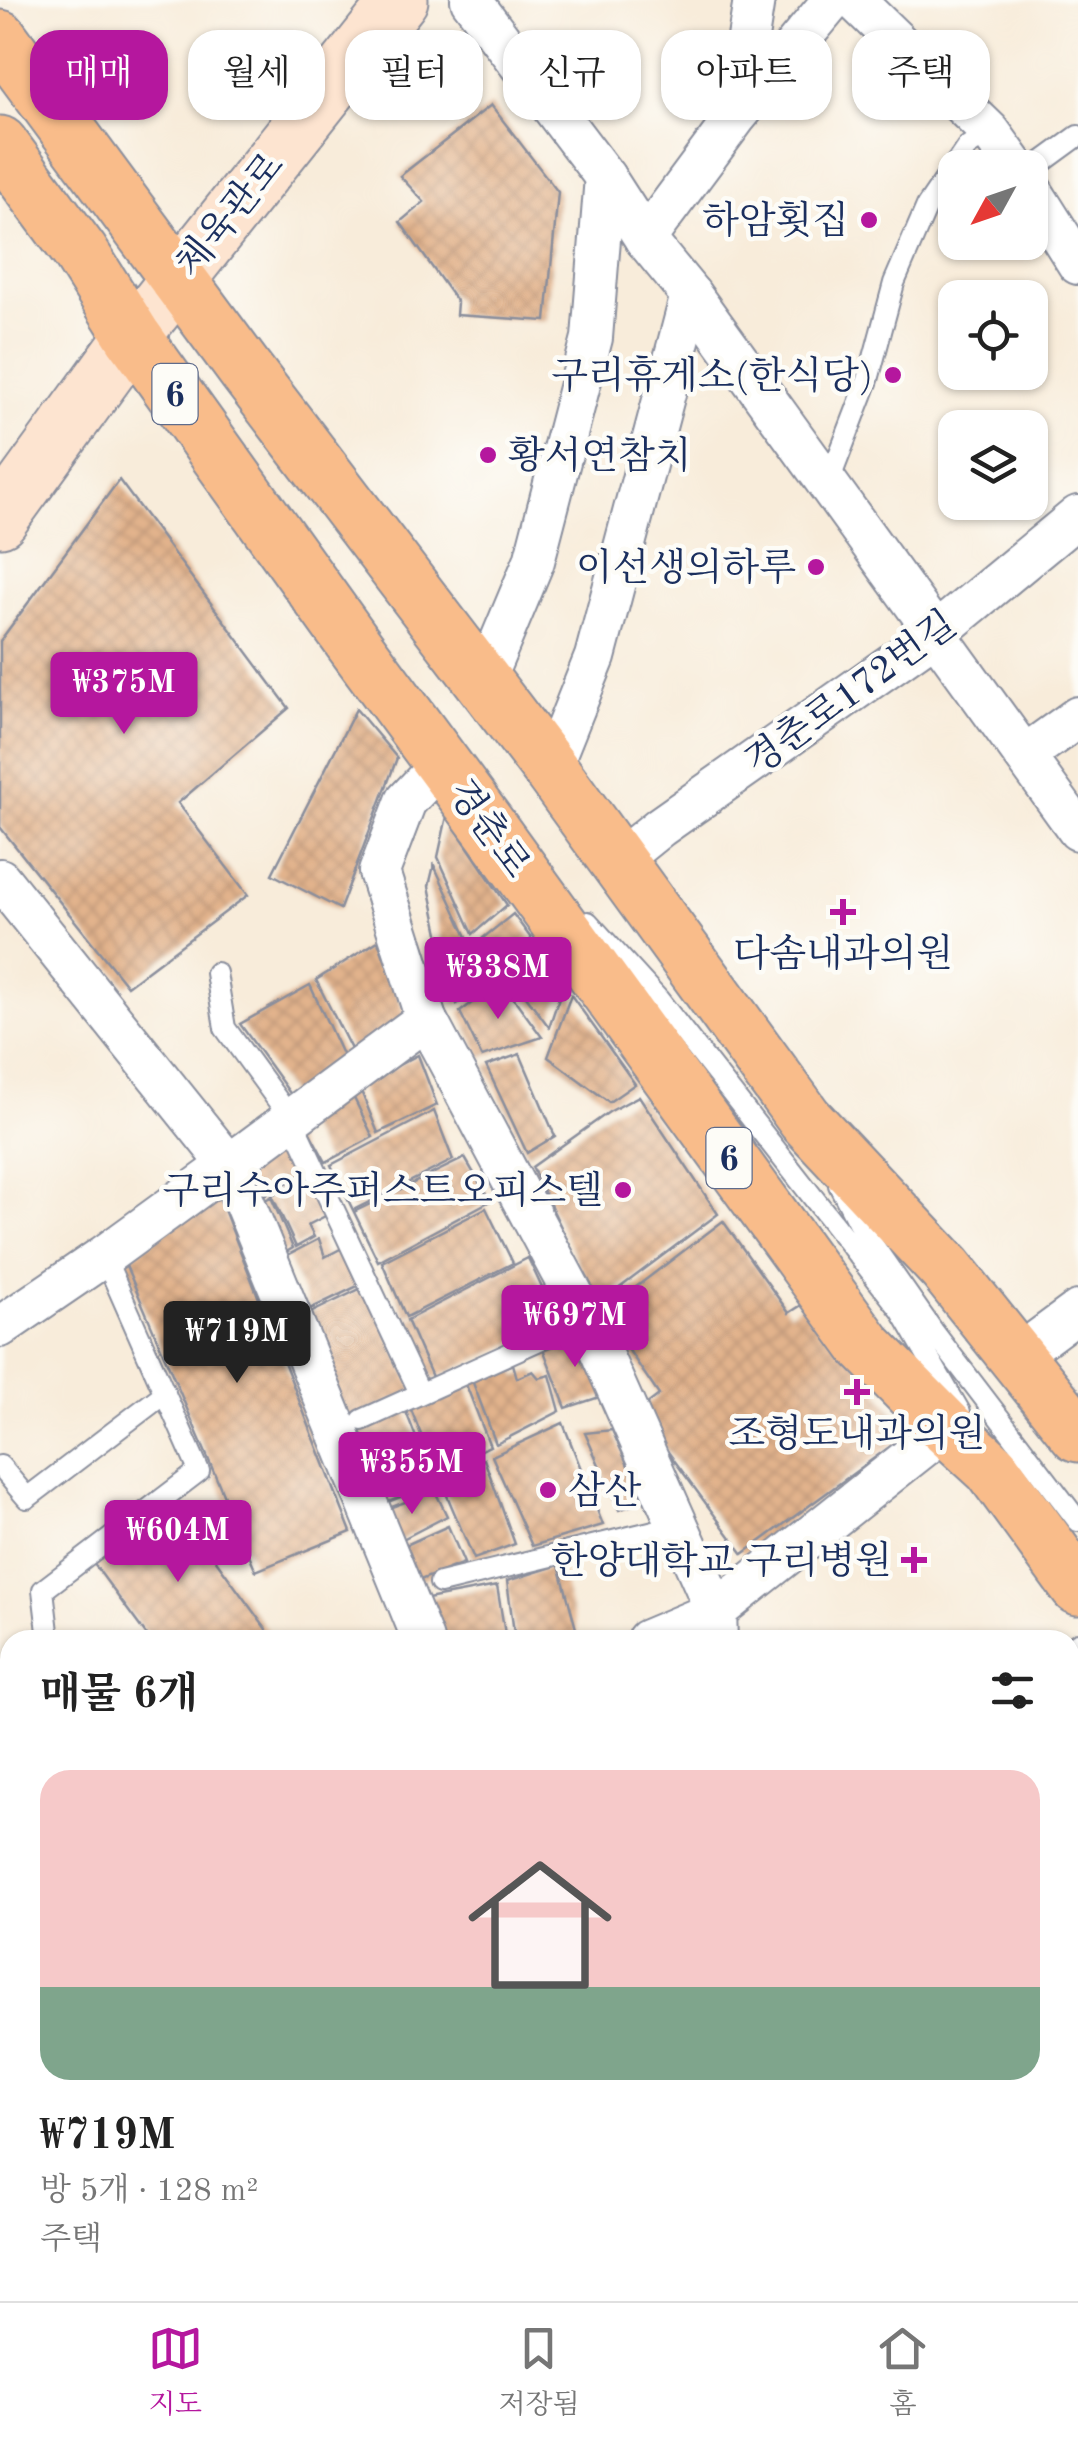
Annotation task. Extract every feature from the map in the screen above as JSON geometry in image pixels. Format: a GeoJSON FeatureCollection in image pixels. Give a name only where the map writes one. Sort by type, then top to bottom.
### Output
{"type":"FeatureCollection","features":[{"type":"Feature","properties":{"kind":"main road"},"geometry":{"type":"LineString","coordinates":[[0,38],[177,279],[550,769],[805,1119],[946,1269],[1078,1434]]}},
{"type":"Feature","properties":{"kind":"main road","name":"경춘로"},"geometry":{"type":"LineString","coordinates":[[0,144],[80,252],[133,336],[352,643],[865,1344],[992,1469],[1078,1587]]}},
{"type":"Feature","properties":{"kind":"street","name":"체육관로"},"geometry":{"type":"LineString","coordinates":[[0,519],[133,336],[400,0]]}},
{"type":"Feature","properties":{"kind":"street"},"geometry":{"type":"LineString","coordinates":[[471,0],[605,178],[645,239],[691,296],[1078,830]]}},
{"type":"Feature","properties":{"kind":"street"},"geometry":{"type":"LineString","coordinates":[[749,30],[754,0]]}},
{"type":"Feature","properties":{"kind":"street"},"geometry":{"type":"LineString","coordinates":[[808,30],[833,0]]}},
{"type":"Feature","properties":{"kind":"street"},"geometry":{"type":"LineString","coordinates":[[854,0],[990,132],[1003,150]]}},
{"type":"Feature","properties":{"kind":"street"},"geometry":{"type":"LineString","coordinates":[[645,239],[734,120]]}},
{"type":"Feature","properties":{"kind":"street"},"geometry":{"type":"LineString","coordinates":[[483,683],[534,561],[592,338],[605,178]]}},
{"type":"Feature","properties":{"kind":"street"},"geometry":{"type":"LineString","coordinates":[[1048,216],[1078,264]]}},
{"type":"Feature","properties":{"kind":"street"},"geometry":{"type":"LineString","coordinates":[[550,769],[595,658],[691,296]]}},
{"type":"Feature","properties":{"kind":"street","name":"경춘로172번길"},"geometry":{"type":"LineString","coordinates":[[618,861],[936,633],[1078,516]]}},
{"type":"Feature","properties":{"kind":"street"},"geometry":{"type":"LineString","coordinates":[[1024,756],[1078,717]]}},
{"type":"Feature","properties":{"kind":"street"},"geometry":{"type":"LineString","coordinates":[[442,763],[406,801],[379,872],[426,1018],[586,1320],[679,1526],[716,1625],[947,1428]]}},
{"type":"Feature","properties":{"kind":"street"},"geometry":{"type":"LineString","coordinates":[[0,879],[230,1165],[420,1630]]}},
{"type":"Feature","properties":{"kind":"street"},"geometry":{"type":"LineString","coordinates":[[0,1327],[230,1165],[426,1018]]}},
{"type":"Feature","properties":{"kind":"street"},"geometry":{"type":"LineString","coordinates":[[1016,1356],[1078,1312]]}},
{"type":"Feature","properties":{"kind":"lane"},"geometry":{"type":"LineString","coordinates":[[828,484],[868,380],[894,284],[927,206],[967,148],[990,132]]}},
{"type":"Feature","properties":{"kind":"lane"},"geometry":{"type":"LineString","coordinates":[[1048,158],[1078,136]]}},
{"type":"Feature","properties":{"kind":"lane"},"geometry":{"type":"LineString","coordinates":[[490,827],[568,899],[658,999],[901,1310],[992,1469]]}},
{"type":"Feature","properties":{"kind":"lane"},"geometry":{"type":"LineString","coordinates":[[216,973],[226,1028],[292,1120],[420,1393]]}},
{"type":"Feature","properties":{"kind":"lane"},"geometry":{"type":"LineString","coordinates":[[805,1119],[862,1228],[1078,1521]]}},
{"type":"Feature","properties":{"kind":"lane"},"geometry":{"type":"LineString","coordinates":[[48,1630],[43,1590],[200,1472],[104,1256]]}},
{"type":"Feature","properties":{"kind":"lane"},"geometry":{"type":"LineString","coordinates":[[362,1420],[586,1320]]}},
{"type":"Feature","properties":{"kind":"lane"},"geometry":{"type":"LineString","coordinates":[[0,1466],[27,1498],[164,1393]]}},
{"type":"Feature","properties":{"kind":"lane"},"geometry":{"type":"LineString","coordinates":[[440,1584],[679,1526]]}},
{"type":"Feature","properties":{"kind":"building"},"geometry":{"type":"Polygon","coordinates":[[[491,105],[558,192],[546,321],[456,315],[457,302],[400,222],[424,202],[400,176],[472,120],[483,120],[483,111],[491,105]]]}},
{"type":"Feature","properties":{"kind":"building"},"geometry":{"type":"Polygon","coordinates":[[[119,480],[289,708],[178,803],[248,895],[127,986],[0,827],[0,641],[119,480]]]}},
{"type":"Feature","properties":{"kind":"building"},"geometry":{"type":"Polygon","coordinates":[[[356,709],[397,758],[340,909],[272,874],[356,709]]]}},
{"type":"Feature","properties":{"kind":"building"},"geometry":{"type":"Polygon","coordinates":[[[447,816],[507,905],[473,934],[438,857],[447,816]]]}},
{"type":"Feature","properties":{"kind":"building"},"geometry":{"type":"Polygon","coordinates":[[[434,865],[469,941],[443,952],[429,886],[434,865]]]}},
{"type":"Feature","properties":{"kind":"building"},"geometry":{"type":"Polygon","coordinates":[[[513,914],[564,983],[549,1027],[483,938],[513,914]]]}},
{"type":"Feature","properties":{"kind":"building"},"geometry":{"type":"Polygon","coordinates":[[[378,941],[407,1020],[356,1059],[316,980],[378,941]]]}},
{"type":"Feature","properties":{"kind":"building"},"geometry":{"type":"Polygon","coordinates":[[[477,946],[500,975],[457,1004],[444,962],[477,946]]]}},
{"type":"Feature","properties":{"kind":"building"},"geometry":{"type":"Polygon","coordinates":[[[501,981],[542,1037],[482,1057],[460,1012],[501,981]]]}},
{"type":"Feature","properties":{"kind":"building"},"geometry":{"type":"Polygon","coordinates":[[[310,985],[346,1063],[297,1103],[240,1024],[310,985]]]}},
{"type":"Feature","properties":{"kind":"building"},"geometry":{"type":"Polygon","coordinates":[[[571,995],[635,1084],[609,1102],[548,1057],[571,995]]]}},
{"type":"Feature","properties":{"kind":"building"},"geometry":{"type":"Polygon","coordinates":[[[520,1054],[555,1136],[527,1153],[486,1066],[520,1054]]]}},
{"type":"Feature","properties":{"kind":"building"},"geometry":{"type":"Polygon","coordinates":[[[418,1055],[437,1105],[378,1133],[359,1086],[418,1055]]]}},
{"type":"Feature","properties":{"kind":"building"},"geometry":{"type":"Polygon","coordinates":[[[350,1090],[373,1137],[326,1162],[303,1120],[350,1090]]]}},
{"type":"Feature","properties":{"kind":"building","name":"구리수아주퍼스트오피스텔"},"geometry":{"type":"Polygon","coordinates":[[[639,1096],[718,1214],[598,1304],[532,1167],[609,1112],[639,1096]]]}},
{"type":"Feature","properties":{"kind":"building"},"geometry":{"type":"Polygon","coordinates":[[[434,1111],[453,1160],[353,1210],[331,1165],[434,1111]]]}},
{"type":"Feature","properties":{"kind":"building"},"geometry":{"type":"Polygon","coordinates":[[[291,1132],[307,1172],[255,1200],[244,1178],[291,1132]]]}},
{"type":"Feature","properties":{"kind":"building"},"geometry":{"type":"Polygon","coordinates":[[[465,1158],[490,1201],[378,1261],[354,1212],[465,1158]]]}},
{"type":"Feature","properties":{"kind":"building"},"geometry":{"type":"Polygon","coordinates":[[[312,1175],[331,1213],[308,1225],[314,1237],[296,1247],[272,1195],[312,1175]]]}},
{"type":"Feature","properties":{"kind":"building"},"geometry":{"type":"Polygon","coordinates":[[[217,1192],[351,1532],[256,1571],[124,1261],[217,1192]]]}},
{"type":"Feature","properties":{"kind":"building"},"geometry":{"type":"Polygon","coordinates":[[[271,1197],[293,1248],[281,1255],[253,1206],[271,1197]]]}},
{"type":"Feature","properties":{"kind":"building"},"geometry":{"type":"Polygon","coordinates":[[[486,1208],[513,1263],[406,1317],[382,1262],[486,1208]]]}},
{"type":"Feature","properties":{"kind":"building"},"geometry":{"type":"Polygon","coordinates":[[[723,1221],[789,1313],[808,1301],[910,1432],[743,1554],[638,1411],[659,1395],[603,1312],[723,1221]]]}},
{"type":"Feature","properties":{"kind":"building"},"geometry":{"type":"Polygon","coordinates":[[[319,1239],[325,1257],[348,1245],[366,1282],[310,1309],[286,1256],[319,1239]]]}},
{"type":"Feature","properties":{"kind":"building"},"geometry":{"type":"Polygon","coordinates":[[[528,1258],[558,1322],[433,1379],[407,1320],[528,1258]]]}},
{"type":"Feature","properties":{"kind":"building"},"geometry":{"type":"Polygon","coordinates":[[[366,1286],[415,1391],[341,1424],[298,1319],[366,1286]]]}},
{"type":"Feature","properties":{"kind":"building"},"geometry":{"type":"Polygon","coordinates":[[[582,1330],[609,1394],[566,1408],[542,1346],[582,1330]]]}},
{"type":"Feature","properties":{"kind":"building"},"geometry":{"type":"Polygon","coordinates":[[[513,1364],[517,1378],[533,1371],[539,1378],[550,1375],[560,1411],[496,1444],[472,1380],[513,1364]]]}},
{"type":"Feature","properties":{"kind":"building"},"geometry":{"type":"Polygon","coordinates":[[[465,1382],[490,1446],[436,1472],[410,1407],[465,1382]]]}},
{"type":"Feature","properties":{"kind":"building"},"geometry":{"type":"Polygon","coordinates":[[[405,1409],[434,1484],[378,1506],[348,1432],[405,1409]]]}},
{"type":"Feature","properties":{"kind":"building","name":"삼산"},"geometry":{"type":"Polygon","coordinates":[[[563,1423],[603,1525],[532,1546],[492,1456],[563,1423]]]}},
{"type":"Feature","properties":{"kind":"building"},"geometry":{"type":"Polygon","coordinates":[[[612,1430],[644,1501],[619,1510],[585,1433],[612,1430]]]}},
{"type":"Feature","properties":{"kind":"building"},"geometry":{"type":"Polygon","coordinates":[[[484,1459],[515,1544],[474,1559],[440,1479],[484,1459]]]}},
{"type":"Feature","properties":{"kind":"building"},"geometry":{"type":"Polygon","coordinates":[[[435,1491],[447,1516],[391,1545],[378,1512],[435,1491]]]}},
{"type":"Feature","properties":{"kind":"building"},"geometry":{"type":"Polygon","coordinates":[[[174,1503],[267,1630],[143,1630],[94,1564],[174,1503]]]}},
{"type":"Feature","properties":{"kind":"building"},"geometry":{"type":"Polygon","coordinates":[[[448,1526],[464,1563],[410,1584],[395,1550],[448,1526]]]}},
{"type":"Feature","properties":{"kind":"building"},"geometry":{"type":"Polygon","coordinates":[[[559,1565],[576,1630],[514,1630],[507,1581],[559,1565]]]}},
{"type":"Feature","properties":{"kind":"building"},"geometry":{"type":"Polygon","coordinates":[[[497,1586],[504,1630],[427,1630],[417,1601],[497,1586]]]}},
{"type":"Feature","properties":{"kind":"place","name":"하암횟집"},"geometry":{"type":"Point","coordinates":[869,220]}},
{"type":"Feature","properties":{"kind":"place","name":"구리휴게소(한식당)"},"geometry":{"type":"Point","coordinates":[893,375]}},
{"type":"Feature","properties":{"kind":"place","name":"황서연참치"},"geometry":{"type":"Point","coordinates":[488,455]}},
{"type":"Feature","properties":{"kind":"place","name":"이선생의하루"},"geometry":{"type":"Point","coordinates":[816,567]}},
{"type":"Feature","properties":{"kind":"place","name":"다솜내과의원"},"geometry":{"type":"Point","coordinates":[843,912]}},
{"type":"Feature","properties":{"kind":"place","name":"구리수아주퍼스트오피스텔"},"geometry":{"type":"Point","coordinates":[623,1190]}},
{"type":"Feature","properties":{"kind":"place","name":"조형도내과의원"},"geometry":{"type":"Point","coordinates":[857,1392]}},
{"type":"Feature","properties":{"kind":"place","name":"삼산"},"geometry":{"type":"Point","coordinates":[548,1490]}},
{"type":"Feature","properties":{"kind":"place","name":"한양대학교 구리병원"},"geometry":{"type":"Point","coordinates":[914,1560]}}]}
